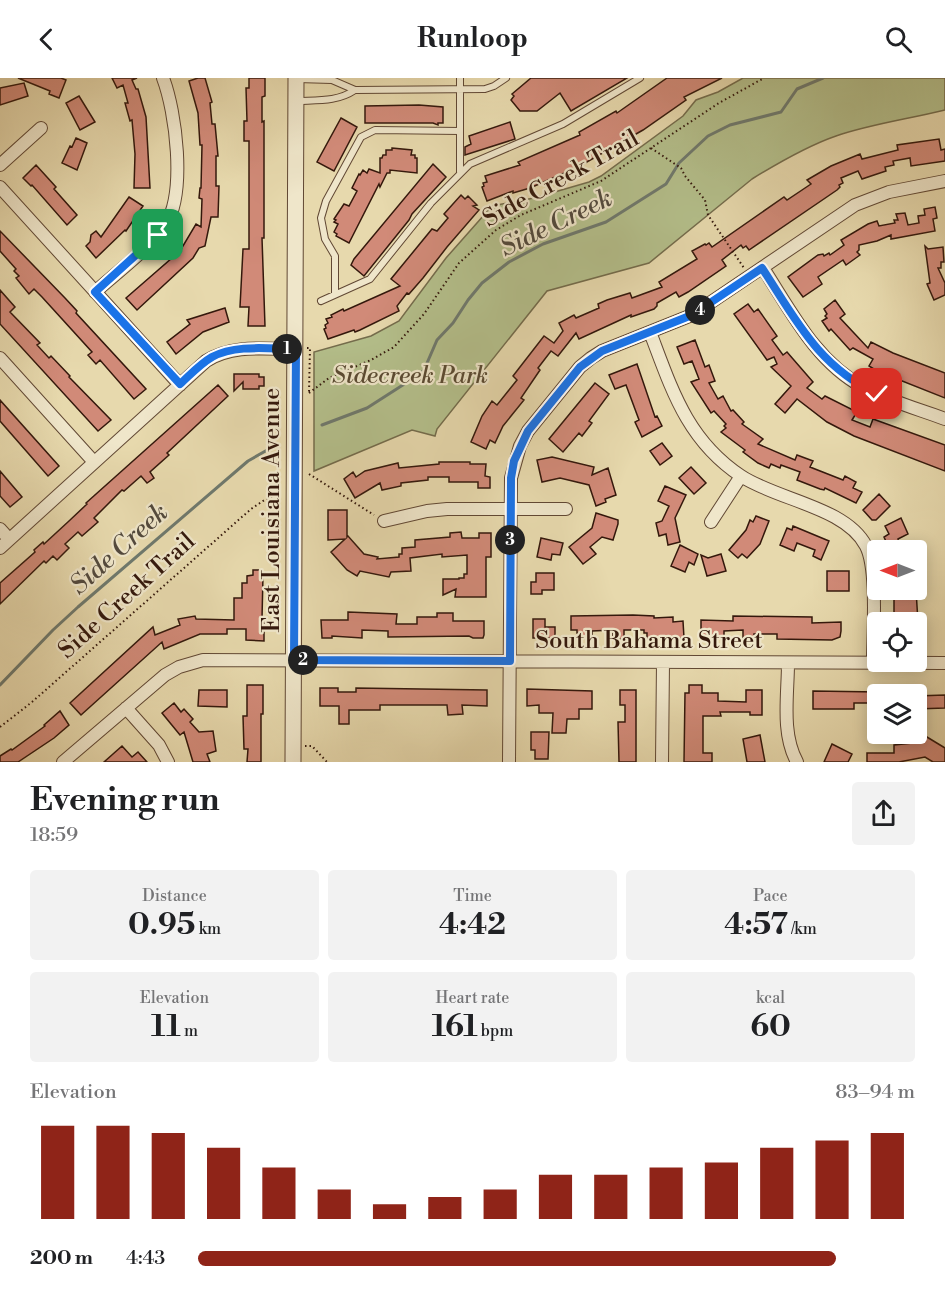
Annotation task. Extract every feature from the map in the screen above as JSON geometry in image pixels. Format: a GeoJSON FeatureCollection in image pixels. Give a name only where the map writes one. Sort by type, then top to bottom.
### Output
{"type":"FeatureCollection","features":[{"type":"Feature","properties":{"kind":"street"},"geometry":{"type":"LineString","coordinates":[[95,292],[158,235],[171,213],[176,188],[175,127],[163,78]]}},
{"type":"Feature","properties":{"kind":"street","name":"East Louisiana Avenue"},"geometry":{"type":"LineString","coordinates":[[293,754],[296,79]]}},
{"type":"Feature","properties":{"kind":"street"},"geometry":{"type":"LineString","coordinates":[[0,165],[41,128]]}},
{"type":"Feature","properties":{"kind":"street"},"geometry":{"type":"LineString","coordinates":[[509,762],[511,478],[520,446],[534,423],[580,367],[602,351],[692,315],[855,206],[889,192],[945,181]]}},
{"type":"Feature","properties":{"kind":"street"},"geometry":{"type":"LineString","coordinates":[[0,187],[180,384]]}},
{"type":"Feature","properties":{"kind":"street"},"geometry":{"type":"LineString","coordinates":[[762,268],[807,337],[834,367],[862,387],[945,419]]}},
{"type":"Feature","properties":{"kind":"street"},"geometry":{"type":"LineString","coordinates":[[651,333],[684,416],[706,446],[719,459],[741,476],[773,492],[839,518],[859,535],[867,546],[873,568],[873,612]]}},
{"type":"Feature","properties":{"kind":"street"},"geometry":{"type":"LineString","coordinates":[[0,529],[5,543],[206,361],[238,349],[296,349]]}},
{"type":"Feature","properties":{"kind":"street"},"geometry":{"type":"LineString","coordinates":[[0,358],[94,462]]}},
{"type":"Feature","properties":{"kind":"street"},"geometry":{"type":"LineString","coordinates":[[711,522],[741,476]]}},
{"type":"Feature","properties":{"kind":"street"},"geometry":{"type":"LineString","coordinates":[[384,521],[447,509],[566,509]]}},
{"type":"Feature","properties":{"kind":"street","name":"South Bahama Street"},"geometry":{"type":"LineString","coordinates":[[63,762],[165,675],[203,660],[867,663]]}},
{"type":"Feature","properties":{"kind":"street"},"geometry":{"type":"LineString","coordinates":[[662,762],[663,662]]}},
{"type":"Feature","properties":{"kind":"street"},"geometry":{"type":"LineString","coordinates":[[788,663],[788,735],[790,748],[797,762]]}},
{"type":"Feature","properties":{"kind":"street","name":"South Bahama Street"},"geometry":{"type":"LineString","coordinates":[[927,663],[945,663]]}},
{"type":"Feature","properties":{"kind":"street"},"geometry":{"type":"LineString","coordinates":[[126,708],[159,745],[168,762]]}},
{"type":"Feature","properties":{"kind":"lane"},"geometry":{"type":"LineString","coordinates":[[460,78],[460,172]]}},
{"type":"Feature","properties":{"kind":"lane"},"geometry":{"type":"LineString","coordinates":[[296,79],[332,80],[356,90],[460,90],[485,89],[495,86],[506,78]]}},
{"type":"Feature","properties":{"kind":"lane"},"geometry":{"type":"LineString","coordinates":[[321,300],[370,279],[431,203],[470,164],[563,124],[638,78]]}},
{"type":"Feature","properties":{"kind":"lane"},"geometry":{"type":"LineString","coordinates":[[296,101],[333,100],[356,90]]}},
{"type":"Feature","properties":{"kind":"lane"},"geometry":{"type":"LineString","coordinates":[[335,294],[335,256],[325,239],[321,218],[326,201],[361,137],[375,130],[460,131]]}},
{"type":"Feature","properties":{"kind":"path","name":"Side Creek Trail"},"geometry":{"type":"LineString","coordinates":[[309,393],[329,378],[371,360],[394,347],[424,314],[459,263],[496,230],[520,215],[596,184],[719,103],[764,78]]}},
{"type":"Feature","properties":{"kind":"path"},"geometry":{"type":"LineString","coordinates":[[651,148],[681,168],[705,200],[708,215],[749,277]]}},
{"type":"Feature","properties":{"kind":"path"},"geometry":{"type":"LineString","coordinates":[[309,474],[364,511],[384,521]]}},
{"type":"Feature","properties":{"kind":"path","name":"Side Creek Trail"},"geometry":{"type":"LineString","coordinates":[[0,727],[32,702],[251,509],[279,494]]}},
{"type":"Feature","properties":{"kind":"path"},"geometry":{"type":"LineString","coordinates":[[293,754],[312,747],[327,762]]}},
{"type":"Feature","properties":{"kind":"green space","name":"Sidecreek Park"},"geometry":{"type":"Polygon","coordinates":[[[743,78],[945,78],[945,110],[863,128],[814,145],[752,179],[649,263],[547,291],[437,429],[435,436],[412,430],[314,471],[314,352],[371,336],[399,321],[446,258],[492,206],[534,198],[589,182],[601,176],[683,116],[696,100],[718,92],[743,78]]]}},
{"type":"Feature","properties":{"kind":"building"},"geometry":{"type":"Polygon","coordinates":[[[18,78],[66,80],[59,98],[49,94],[50,91],[18,78]]]}},
{"type":"Feature","properties":{"kind":"building"},"geometry":{"type":"Polygon","coordinates":[[[112,78],[137,78],[132,80],[138,89],[146,117],[150,188],[134,188],[135,154],[132,120],[130,121],[125,103],[128,103],[123,85],[117,88],[112,78]]]}},
{"type":"Feature","properties":{"kind":"building"},"geometry":{"type":"Polygon","coordinates":[[[205,78],[212,102],[210,103],[212,124],[215,124],[218,156],[216,156],[216,186],[219,186],[218,217],[211,217],[205,246],[199,248],[193,258],[137,310],[126,298],[180,251],[196,224],[201,227],[202,199],[199,198],[202,145],[200,145],[198,113],[189,81],[205,78]]]}},
{"type":"Feature","properties":{"kind":"building"},"geometry":{"type":"Polygon","coordinates":[[[249,78],[265,78],[265,96],[262,97],[264,238],[262,238],[265,326],[248,326],[249,307],[240,307],[243,249],[249,249],[249,141],[244,141],[244,121],[247,121],[246,88],[249,88],[249,78]]]}},
{"type":"Feature","properties":{"kind":"building"},"geometry":{"type":"Polygon","coordinates":[[[531,78],[627,78],[571,111],[560,93],[537,111],[520,111],[511,100],[514,96],[512,94],[531,78]]]}},
{"type":"Feature","properties":{"kind":"building"},"geometry":{"type":"Polygon","coordinates":[[[667,78],[722,78],[684,97],[686,100],[643,130],[578,167],[530,188],[513,193],[513,191],[487,201],[482,187],[483,183],[487,182],[485,176],[520,165],[518,162],[580,135],[579,132],[616,111],[617,113],[667,78]]]}},
{"type":"Feature","properties":{"kind":"building"},"geometry":{"type":"Polygon","coordinates":[[[24,83],[28,96],[0,105],[0,88],[24,83]]]}},
{"type":"Feature","properties":{"kind":"building"},"geometry":{"type":"Polygon","coordinates":[[[79,96],[95,122],[80,130],[66,103],[79,96]]]}},
{"type":"Feature","properties":{"kind":"building"},"geometry":{"type":"Polygon","coordinates":[[[365,106],[443,107],[443,123],[438,123],[438,125],[433,123],[365,123],[365,106]]]}},
{"type":"Feature","properties":{"kind":"building"},"geometry":{"type":"Polygon","coordinates":[[[341,118],[357,127],[334,171],[317,162],[341,118]]]}},
{"type":"Feature","properties":{"kind":"building"},"geometry":{"type":"Polygon","coordinates":[[[510,122],[515,139],[465,155],[465,147],[471,144],[469,136],[510,122]]]}},
{"type":"Feature","properties":{"kind":"building"},"geometry":{"type":"Polygon","coordinates":[[[76,138],[87,143],[77,170],[62,163],[76,138]]]}},
{"type":"Feature","properties":{"kind":"building"},"geometry":{"type":"Polygon","coordinates":[[[939,139],[941,150],[945,149],[945,161],[911,166],[910,158],[893,161],[894,165],[885,167],[886,171],[862,179],[858,171],[841,178],[843,183],[837,190],[749,250],[746,246],[743,248],[741,245],[722,260],[726,266],[688,292],[679,297],[676,292],[657,303],[654,309],[631,317],[631,315],[579,339],[576,333],[558,356],[551,351],[538,368],[540,370],[521,398],[524,400],[503,426],[495,443],[490,440],[486,449],[471,442],[482,416],[492,401],[497,405],[517,380],[513,376],[544,336],[554,343],[563,331],[559,323],[574,315],[576,318],[599,308],[598,304],[607,300],[630,293],[632,298],[662,287],[659,282],[697,259],[692,251],[709,243],[712,247],[784,197],[787,200],[811,184],[807,180],[831,166],[860,154],[862,159],[898,150],[897,145],[939,139]]]}},
{"type":"Feature","properties":{"kind":"building"},"geometry":{"type":"Polygon","coordinates":[[[392,148],[412,150],[411,155],[417,158],[417,173],[390,170],[380,187],[379,184],[349,243],[336,236],[334,232],[338,224],[334,222],[336,220],[334,219],[344,204],[349,206],[357,191],[352,188],[359,174],[363,170],[367,173],[369,169],[380,173],[380,158],[386,155],[386,150],[392,150],[392,148]]]}},
{"type":"Feature","properties":{"kind":"building"},"geometry":{"type":"Polygon","coordinates":[[[433,164],[446,177],[412,214],[364,276],[351,265],[354,259],[433,164]]]}},
{"type":"Feature","properties":{"kind":"building"},"geometry":{"type":"Polygon","coordinates":[[[36,165],[77,215],[67,225],[23,178],[36,165]]]}},
{"type":"Feature","properties":{"kind":"building"},"geometry":{"type":"Polygon","coordinates":[[[461,195],[465,199],[468,196],[477,205],[473,206],[479,210],[423,278],[409,294],[407,293],[397,306],[399,311],[355,332],[354,330],[328,339],[324,329],[328,323],[326,319],[332,317],[331,315],[400,286],[391,279],[432,229],[437,231],[448,218],[444,214],[461,195]]]}},
{"type":"Feature","properties":{"kind":"building"},"geometry":{"type":"Polygon","coordinates":[[[129,197],[143,206],[126,231],[96,258],[86,246],[90,242],[91,235],[96,231],[101,237],[129,197]]]}},
{"type":"Feature","properties":{"kind":"building"},"geometry":{"type":"Polygon","coordinates":[[[935,207],[937,218],[933,219],[935,231],[891,239],[891,235],[859,245],[857,252],[860,255],[846,265],[843,260],[818,277],[822,284],[803,297],[788,277],[818,255],[823,254],[824,256],[829,253],[830,255],[844,245],[841,240],[868,224],[877,221],[879,226],[895,223],[894,220],[898,220],[896,214],[905,213],[908,225],[919,223],[918,216],[925,215],[924,209],[935,207]]]}},
{"type":"Feature","properties":{"kind":"building"},"geometry":{"type":"Polygon","coordinates":[[[0,231],[65,298],[146,389],[134,399],[100,360],[96,364],[88,355],[92,352],[34,289],[29,294],[16,278],[19,276],[14,271],[16,269],[0,251],[0,231]]]}},
{"type":"Feature","properties":{"kind":"building"},"geometry":{"type":"Polygon","coordinates":[[[925,246],[928,249],[943,247],[944,262],[941,262],[941,268],[938,268],[945,283],[945,295],[934,300],[927,284],[930,283],[925,246]]]}},
{"type":"Feature","properties":{"kind":"building"},"geometry":{"type":"Polygon","coordinates":[[[0,290],[15,307],[10,312],[40,343],[37,345],[49,358],[51,356],[111,420],[98,431],[0,324],[0,290]]]}},
{"type":"Feature","properties":{"kind":"building"},"geometry":{"type":"Polygon","coordinates":[[[835,300],[845,314],[840,318],[868,348],[871,342],[945,373],[945,398],[877,371],[869,366],[873,359],[853,348],[850,350],[831,329],[829,331],[822,321],[827,318],[824,309],[835,300]]]}},
{"type":"Feature","properties":{"kind":"building"},"geometry":{"type":"Polygon","coordinates":[[[748,304],[754,312],[758,309],[777,336],[772,340],[783,355],[787,352],[813,382],[807,388],[822,399],[825,396],[857,412],[852,420],[870,427],[873,419],[945,445],[945,471],[854,436],[827,422],[797,399],[785,413],[775,404],[791,386],[771,367],[777,364],[774,357],[767,360],[734,314],[748,304]]]}},
{"type":"Feature","properties":{"kind":"building"},"geometry":{"type":"Polygon","coordinates":[[[225,308],[229,322],[203,332],[176,354],[167,342],[190,324],[187,320],[225,308]]]}},
{"type":"Feature","properties":{"kind":"building"},"geometry":{"type":"Polygon","coordinates":[[[695,340],[705,367],[709,365],[715,381],[709,383],[718,399],[723,396],[731,411],[733,410],[744,422],[742,424],[763,439],[758,444],[795,460],[797,455],[813,461],[810,467],[843,480],[845,476],[856,482],[853,488],[862,492],[856,503],[825,488],[820,489],[797,480],[800,472],[781,465],[780,468],[771,464],[769,468],[758,463],[721,432],[726,428],[724,426],[726,424],[714,411],[711,413],[691,382],[699,379],[692,361],[684,364],[677,347],[695,340]]]}},
{"type":"Feature","properties":{"kind":"building"},"geometry":{"type":"Polygon","coordinates":[[[637,364],[655,417],[657,416],[662,426],[642,437],[635,422],[639,420],[626,385],[615,389],[609,375],[637,364]]]}},
{"type":"Feature","properties":{"kind":"building"},"geometry":{"type":"Polygon","coordinates":[[[234,374],[259,374],[259,377],[264,377],[264,386],[259,386],[259,389],[243,389],[243,382],[234,391],[234,374]]]}},
{"type":"Feature","properties":{"kind":"building"},"geometry":{"type":"Polygon","coordinates":[[[595,383],[609,394],[589,421],[592,423],[582,436],[579,433],[563,452],[549,439],[595,383]]]}},
{"type":"Feature","properties":{"kind":"building"},"geometry":{"type":"Polygon","coordinates":[[[218,385],[228,396],[167,453],[169,455],[150,472],[154,478],[147,483],[141,476],[124,491],[122,490],[94,518],[98,522],[82,536],[78,532],[65,544],[69,548],[57,560],[53,556],[46,563],[44,561],[0,604],[0,583],[218,385]]]}},
{"type":"Feature","properties":{"kind":"building"},"geometry":{"type":"Polygon","coordinates":[[[0,400],[59,466],[48,476],[0,421],[0,400]]]}},
{"type":"Feature","properties":{"kind":"building"},"geometry":{"type":"Polygon","coordinates":[[[662,443],[672,456],[660,465],[650,451],[662,443]]]}},
{"type":"Feature","properties":{"kind":"building"},"geometry":{"type":"Polygon","coordinates":[[[552,457],[594,467],[592,475],[608,468],[616,495],[596,506],[589,485],[560,478],[542,482],[537,460],[552,457]]]}},
{"type":"Feature","properties":{"kind":"building"},"geometry":{"type":"Polygon","coordinates":[[[439,462],[486,464],[485,476],[490,477],[490,488],[478,488],[478,482],[449,482],[449,477],[428,477],[428,480],[401,483],[401,486],[382,490],[380,483],[355,498],[344,479],[353,472],[356,477],[365,471],[398,463],[399,468],[439,464],[439,462]]]}},
{"type":"Feature","properties":{"kind":"building"},"geometry":{"type":"Polygon","coordinates":[[[691,467],[706,483],[694,494],[679,478],[691,467]]]}},
{"type":"Feature","properties":{"kind":"building"},"geometry":{"type":"Polygon","coordinates":[[[0,471],[22,497],[10,507],[0,496],[0,471]]]}},
{"type":"Feature","properties":{"kind":"building"},"geometry":{"type":"Polygon","coordinates":[[[665,486],[686,495],[675,518],[680,542],[668,545],[666,534],[659,536],[656,523],[662,521],[669,506],[658,501],[665,486]]]}},
{"type":"Feature","properties":{"kind":"building"},"geometry":{"type":"Polygon","coordinates":[[[879,494],[890,506],[876,520],[872,520],[863,510],[879,494]]]}},
{"type":"Feature","properties":{"kind":"building"},"geometry":{"type":"Polygon","coordinates":[[[328,510],[347,510],[347,537],[364,554],[378,557],[377,559],[399,557],[399,554],[402,554],[402,548],[415,547],[415,540],[450,537],[450,533],[461,532],[462,538],[479,538],[479,533],[491,533],[491,557],[486,557],[486,597],[455,597],[456,589],[443,595],[443,579],[464,578],[464,574],[467,574],[467,555],[442,557],[442,554],[410,558],[411,571],[391,572],[389,577],[360,571],[357,576],[347,570],[331,552],[345,539],[328,540],[328,510]]]}},
{"type":"Feature","properties":{"kind":"building"},"geometry":{"type":"Polygon","coordinates":[[[596,513],[618,520],[618,524],[613,540],[602,537],[590,547],[596,554],[583,564],[569,547],[592,528],[596,513]]]}},
{"type":"Feature","properties":{"kind":"building"},"geometry":{"type":"Polygon","coordinates":[[[756,516],[769,521],[760,544],[747,558],[742,554],[738,558],[729,550],[746,530],[750,520],[753,522],[756,516]]]}},
{"type":"Feature","properties":{"kind":"building"},"geometry":{"type":"Polygon","coordinates":[[[901,518],[908,534],[898,540],[885,540],[884,537],[889,534],[885,526],[901,518]]]}},
{"type":"Feature","properties":{"kind":"building"},"geometry":{"type":"Polygon","coordinates":[[[793,526],[829,541],[821,560],[813,556],[815,550],[797,543],[794,551],[780,545],[787,528],[792,530],[793,526]]]}},
{"type":"Feature","properties":{"kind":"building"},"geometry":{"type":"Polygon","coordinates":[[[541,538],[563,543],[560,555],[552,554],[551,560],[537,557],[541,538]]]}},
{"type":"Feature","properties":{"kind":"building"},"geometry":{"type":"Polygon","coordinates":[[[680,545],[698,554],[694,565],[689,562],[685,572],[671,566],[680,545]]]}},
{"type":"Feature","properties":{"kind":"building"},"geometry":{"type":"Polygon","coordinates":[[[721,554],[726,571],[707,576],[701,555],[708,558],[721,554]]]}},
{"type":"Feature","properties":{"kind":"building"},"geometry":{"type":"Polygon","coordinates":[[[253,570],[261,570],[261,575],[263,575],[264,641],[246,640],[246,629],[227,629],[227,634],[200,634],[164,649],[162,642],[81,715],[70,703],[153,627],[155,635],[180,625],[178,619],[195,616],[196,619],[234,620],[234,598],[242,598],[242,583],[247,583],[247,576],[253,575],[253,570]]]}},
{"type":"Feature","properties":{"kind":"building"},"geometry":{"type":"Polygon","coordinates":[[[827,571],[849,571],[849,591],[827,591],[827,571]]]}},
{"type":"Feature","properties":{"kind":"building"},"geometry":{"type":"Polygon","coordinates":[[[536,573],[554,573],[554,590],[542,590],[542,594],[531,594],[531,582],[536,582],[536,573]]]}},
{"type":"Feature","properties":{"kind":"building"},"geometry":{"type":"Polygon","coordinates":[[[894,600],[917,600],[917,612],[894,612],[894,600]]]}},
{"type":"Feature","properties":{"kind":"building"},"geometry":{"type":"Polygon","coordinates":[[[348,612],[397,614],[396,624],[417,624],[417,617],[437,617],[437,613],[453,613],[453,621],[484,621],[484,635],[483,638],[469,636],[388,637],[388,631],[362,630],[362,638],[332,636],[332,638],[322,638],[321,620],[348,620],[348,612]]]}},
{"type":"Feature","properties":{"kind":"building"},"geometry":{"type":"Polygon","coordinates":[[[571,616],[654,616],[654,618],[673,617],[673,622],[683,621],[684,638],[647,639],[647,633],[644,633],[644,630],[624,630],[624,639],[613,639],[613,630],[592,631],[592,639],[581,638],[581,633],[571,630],[571,616]]]}},
{"type":"Feature","properties":{"kind":"building"},"geometry":{"type":"Polygon","coordinates":[[[733,616],[812,617],[812,623],[841,622],[840,637],[832,640],[777,639],[777,634],[754,634],[754,639],[743,639],[743,630],[724,631],[724,638],[701,639],[701,620],[733,621],[733,616]]]}},
{"type":"Feature","properties":{"kind":"building"},"geometry":{"type":"Polygon","coordinates":[[[533,619],[545,619],[545,627],[555,627],[555,638],[533,638],[533,619]]]}},
{"type":"Feature","properties":{"kind":"building"},"geometry":{"type":"Polygon","coordinates":[[[247,685],[263,685],[261,762],[247,762],[248,749],[244,749],[243,716],[247,716],[247,685]]]}},
{"type":"Feature","properties":{"kind":"building"},"geometry":{"type":"Polygon","coordinates":[[[689,685],[702,685],[702,693],[718,693],[718,701],[746,702],[746,690],[762,690],[762,715],[750,715],[750,712],[720,712],[721,716],[703,716],[703,753],[712,753],[712,762],[684,762],[685,693],[689,693],[689,685]]]}},
{"type":"Feature","properties":{"kind":"building"},"geometry":{"type":"Polygon","coordinates":[[[320,688],[338,688],[338,692],[356,692],[356,688],[487,690],[487,706],[462,705],[463,714],[448,715],[447,705],[380,705],[380,710],[349,710],[349,724],[339,724],[339,706],[320,706],[320,688]]]}},
{"type":"Feature","properties":{"kind":"building"},"geometry":{"type":"Polygon","coordinates":[[[527,689],[592,691],[592,709],[579,709],[579,719],[567,719],[566,733],[552,733],[553,713],[539,713],[539,705],[527,706],[527,689]]]}},
{"type":"Feature","properties":{"kind":"building"},"geometry":{"type":"Polygon","coordinates":[[[199,690],[227,690],[227,707],[198,706],[199,690]]]}},
{"type":"Feature","properties":{"kind":"building"},"geometry":{"type":"Polygon","coordinates":[[[620,690],[636,690],[636,762],[619,762],[618,722],[625,722],[625,705],[620,705],[620,690]]]}},
{"type":"Feature","properties":{"kind":"building"},"geometry":{"type":"Polygon","coordinates":[[[813,691],[867,692],[867,703],[854,703],[854,709],[813,709],[813,691]]]}},
{"type":"Feature","properties":{"kind":"building"},"geometry":{"type":"Polygon","coordinates":[[[945,695],[945,708],[927,709],[927,696],[945,695]]]}},
{"type":"Feature","properties":{"kind":"building"},"geometry":{"type":"Polygon","coordinates":[[[174,703],[181,712],[184,709],[193,719],[190,722],[199,732],[213,731],[216,751],[207,754],[210,762],[193,762],[184,732],[180,735],[162,713],[174,703]]]}},
{"type":"Feature","properties":{"kind":"building"},"geometry":{"type":"Polygon","coordinates":[[[60,711],[69,725],[54,738],[18,762],[0,762],[0,756],[45,726],[60,711]]]}},
{"type":"Feature","properties":{"kind":"building"},"geometry":{"type":"Polygon","coordinates":[[[531,732],[549,732],[548,759],[535,759],[535,750],[531,750],[531,732]]]}},
{"type":"Feature","properties":{"kind":"building"},"geometry":{"type":"Polygon","coordinates":[[[760,735],[765,762],[747,762],[743,739],[760,735]]]}},
{"type":"Feature","properties":{"kind":"building"},"geometry":{"type":"Polygon","coordinates":[[[927,737],[945,748],[945,762],[933,762],[925,757],[899,762],[867,762],[867,753],[894,753],[894,745],[927,744],[927,737]]]}},
{"type":"Feature","properties":{"kind":"building"},"geometry":{"type":"Polygon","coordinates":[[[832,744],[852,754],[848,762],[824,762],[832,744]]]}},
{"type":"Feature","properties":{"kind":"building"},"geometry":{"type":"Polygon","coordinates":[[[122,746],[132,757],[138,752],[147,762],[104,762],[122,746]]]}},
{"type":"Feature","properties":{"kind":"waterway","name":"Side Creek"},"geometry":{"type":"LineString","coordinates":[[322,425],[367,408],[420,374],[437,340],[453,323],[468,300],[482,283],[509,262],[543,244],[606,222],[666,184],[679,163],[708,136],[730,125],[781,112],[797,89],[823,78]]}},
{"type":"Feature","properties":{"kind":"waterway","name":"Side Creek"},"geometry":{"type":"LineString","coordinates":[[0,685],[78,607],[248,461],[269,449]]}},
{"type":"Feature","properties":{"kind":"route"},"geometry":{"type":"LineString","coordinates":[[158,235],[95,292],[180,384],[206,361],[228,351],[296,349],[294,660],[510,661],[511,478],[514,461],[528,431],[580,367],[591,358],[602,351],[692,315],[762,268],[807,337],[822,355],[847,377],[877,394]]}}]}
